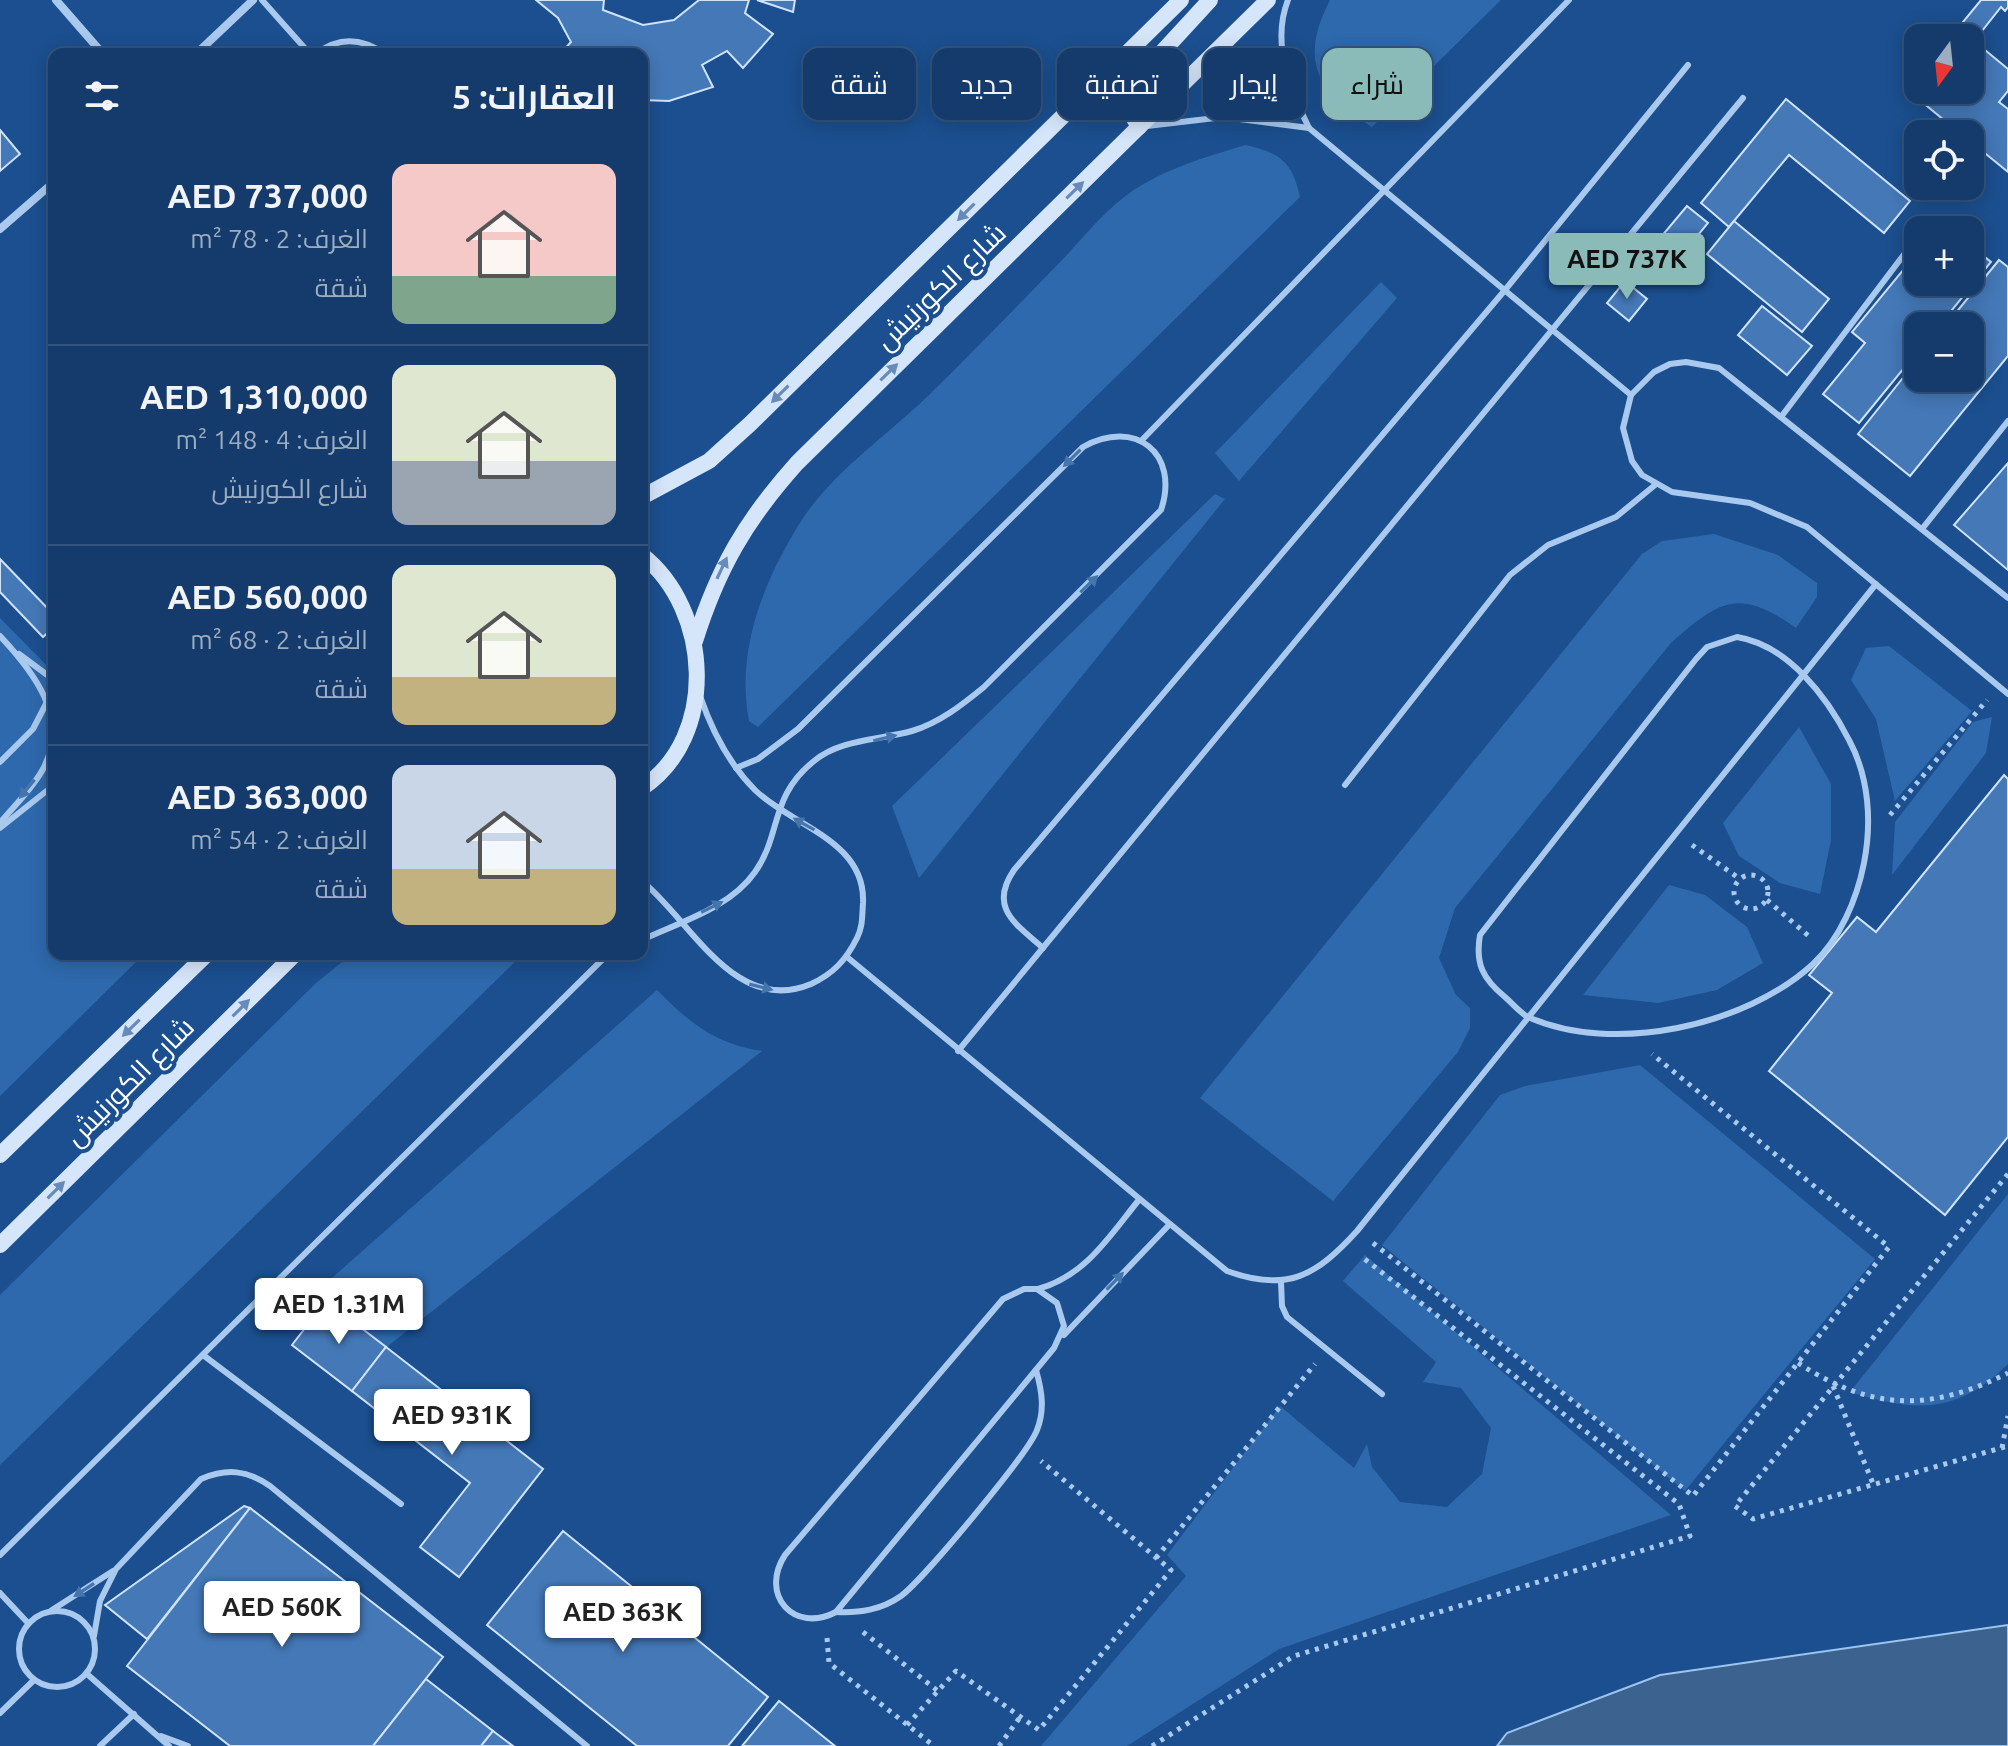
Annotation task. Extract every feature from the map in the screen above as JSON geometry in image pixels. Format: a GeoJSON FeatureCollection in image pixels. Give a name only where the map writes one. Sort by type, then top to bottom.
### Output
{"type":"FeatureCollection","features":[{"type":"Feature","properties":{"kind":"main road","name":"شارع الكورنيش"},"geometry":{"type":"LineString","coordinates":[[648,494],[709,461],[750,424],[1181,0]]}},
{"type":"Feature","properties":{"kind":"main road"},"geometry":{"type":"LineString","coordinates":[[1139,127],[1128,108],[1130,87],[1210,0]]}},
{"type":"Feature","properties":{"kind":"main road","name":"شارع الكورنيش"},"geometry":{"type":"LineString","coordinates":[[695,641],[711,591],[728,556],[762,501],[1268,0]]}},
{"type":"Feature","properties":{"kind":"main road"},"geometry":{"type":"LineString","coordinates":[[648,562],[678,595],[695,641],[698,688],[684,738],[648,784]]}},
{"type":"Feature","properties":{"kind":"main road","name":"شارع الكورنيش"},"geometry":{"type":"LineString","coordinates":[[0,1155],[201,960]]}},
{"type":"Feature","properties":{"kind":"main road","name":"شارع الكورنيش"},"geometry":{"type":"LineString","coordinates":[[0,1245],[289,960]]}},
{"type":"Feature","properties":{"kind":"street"},"geometry":{"type":"LineString","coordinates":[[56,0],[98,48]]}},
{"type":"Feature","properties":{"kind":"street"},"geometry":{"type":"LineString","coordinates":[[202,48],[253,0]]}},
{"type":"Feature","properties":{"kind":"street"},"geometry":{"type":"LineString","coordinates":[[0,229],[48,187]]}},
{"type":"Feature","properties":{"kind":"lane"},"geometry":{"type":"LineString","coordinates":[[262,0],[305,48]]}},
{"type":"Feature","properties":{"kind":"lane"},"geometry":{"type":"LineString","coordinates":[[1288,0],[1282,49],[1290,90],[1309,128],[1631,395]]}},
{"type":"Feature","properties":{"kind":"lane"},"geometry":{"type":"LineString","coordinates":[[1141,441],[1569,0]]}},
{"type":"Feature","properties":{"kind":"lane"},"geometry":{"type":"LineString","coordinates":[[327,48],[340,41],[356,40],[373,48]]}},
{"type":"Feature","properties":{"kind":"lane"},"geometry":{"type":"LineString","coordinates":[[1043,948],[1008,916],[1003,901],[1004,884],[1014,870],[1505,290],[1688,65]]}},
{"type":"Feature","properties":{"kind":"lane"},"geometry":{"type":"LineString","coordinates":[[958,1051],[1743,98]]}},
{"type":"Feature","properties":{"kind":"lane"},"geometry":{"type":"LineString","coordinates":[[1139,127],[1224,117],[1309,128]]}},
{"type":"Feature","properties":{"kind":"lane"},"geometry":{"type":"LineString","coordinates":[[1781,417],[1904,254]]}},
{"type":"Feature","properties":{"kind":"lane"},"geometry":{"type":"LineString","coordinates":[[2008,598],[1733,378],[1703,363],[1670,364],[1654,372],[1631,395],[1624,419],[1625,445],[1632,461],[1655,485],[1672,492],[1750,503],[1807,527],[2008,694]]}},
{"type":"Feature","properties":{"kind":"lane"},"geometry":{"type":"LineString","coordinates":[[1922,529],[2008,421]]}},
{"type":"Feature","properties":{"kind":"lane"},"geometry":{"type":"LineString","coordinates":[[648,937],[724,901],[742,888],[767,850],[778,809],[792,781],[815,759],[844,745],[915,730],[952,713],[984,687],[1161,510],[1167,491],[1166,472],[1156,454],[1141,441],[1121,435],[1101,437],[1083,447],[798,729],[758,759],[736,768]]}},
{"type":"Feature","properties":{"kind":"lane"},"geometry":{"type":"LineString","coordinates":[[1345,785],[1510,575],[1548,545],[1616,517],[1655,485]]}},
{"type":"Feature","properties":{"kind":"lane"},"geometry":{"type":"LineString","coordinates":[[847,957],[1138,1201],[1227,1271],[1253,1281],[1281,1282],[1308,1274],[1332,1259],[1357,1231],[1876,584]]}},
{"type":"Feature","properties":{"kind":"lane"},"geometry":{"type":"LineString","coordinates":[[0,636],[48,700],[33,729],[0,762]]}},
{"type":"Feature","properties":{"kind":"lane"},"geometry":{"type":"LineString","coordinates":[[1722,640],[1754,640],[1768,647],[1803,675],[1833,710],[1855,750],[1867,795],[1869,840],[1860,885],[1841,927],[1814,964],[1772,993],[1727,1015],[1677,1029],[1627,1033],[1576,1029],[1527,1016],[1491,986],[1481,971],[1477,953],[1480,935],[1696,659],[1707,647],[1722,640]]}},
{"type":"Feature","properties":{"kind":"lane"},"geometry":{"type":"LineString","coordinates":[[10,647],[48,676]]}},
{"type":"Feature","properties":{"kind":"lane"},"geometry":{"type":"LineString","coordinates":[[648,887],[684,921],[719,964],[742,982],[770,990],[799,989],[826,977],[847,957],[862,928],[864,894],[852,863],[829,838],[778,809],[736,768],[719,743],[698,688]]}},
{"type":"Feature","properties":{"kind":"lane"},"geometry":{"type":"LineString","coordinates":[[0,825],[43,771],[48,753]]}},
{"type":"Feature","properties":{"kind":"lane"},"geometry":{"type":"LineString","coordinates":[[0,825],[48,789]]}},
{"type":"Feature","properties":{"kind":"lane"},"geometry":{"type":"LineString","coordinates":[[0,1555],[604,960]]}},
{"type":"Feature","properties":{"kind":"lane"},"geometry":{"type":"LineString","coordinates":[[1036,1370],[1042,1390],[1042,1411],[1027,1449],[903,1595],[871,1610],[836,1612],[825,1617],[800,1618],[781,1602],[775,1578],[785,1555],[1003,1299],[1013,1292],[1037,1289],[1068,1278],[1082,1268],[1138,1201]]}},
{"type":"Feature","properties":{"kind":"lane"},"geometry":{"type":"LineString","coordinates":[[836,1612],[1061,1337],[1169,1225]]}},
{"type":"Feature","properties":{"kind":"lane"},"geometry":{"type":"LineString","coordinates":[[1281,1282],[1282,1306],[1287,1317],[1382,1394]]}},
{"type":"Feature","properties":{"kind":"lane"},"geometry":{"type":"LineString","coordinates":[[1037,1289],[1057,1303],[1064,1326],[1061,1337]]}},
{"type":"Feature","properties":{"kind":"lane"},"geometry":{"type":"LineString","coordinates":[[203,1355],[401,1504]]}},
{"type":"Feature","properties":{"kind":"lane"},"geometry":{"type":"LineString","coordinates":[[116,1569],[100,1601],[94,1636],[94,1662],[87,1674],[68,1687],[56,1688],[34,1680],[20,1659],[21,1634],[28,1623],[116,1569],[201,1479],[214,1473],[244,1472],[270,1486],[587,1746]]}},
{"type":"Feature","properties":{"kind":"lane"},"geometry":{"type":"LineString","coordinates":[[0,1593],[28,1623]]}},
{"type":"Feature","properties":{"kind":"lane"},"geometry":{"type":"LineString","coordinates":[[51,1611],[77,1616],[94,1636]]}},
{"type":"Feature","properties":{"kind":"lane"},"geometry":{"type":"LineString","coordinates":[[87,1674],[169,1746]]}},
{"type":"Feature","properties":{"kind":"lane"},"geometry":{"type":"LineString","coordinates":[[0,1713],[34,1680]]}},
{"type":"Feature","properties":{"kind":"lane"},"geometry":{"type":"LineString","coordinates":[[100,1746],[134,1714]]}},
{"type":"Feature","properties":{"kind":"lane"},"geometry":{"type":"LineString","coordinates":[[161,1736],[188,1746]]}},
{"type":"Feature","properties":{"kind":"path"},"geometry":{"type":"LineString","coordinates":[[1869,840],[1999,686]]}},
{"type":"Feature","properties":{"kind":"path"},"geometry":{"type":"LineString","coordinates":[[1675,834],[1740,879]]}},
{"type":"Feature","properties":{"kind":"path"},"geometry":{"type":"LineString","coordinates":[[1767,900],[1755,909],[1741,906],[1734,892],[1740,879],[1747,875],[1762,879],[1767,885],[1767,900],[1824,950]]}},
{"type":"Feature","properties":{"kind":"path"},"geometry":{"type":"LineString","coordinates":[[1357,1231],[1693,1496],[1889,1247],[1627,1033]]}},
{"type":"Feature","properties":{"kind":"path"},"geometry":{"type":"LineString","coordinates":[[2008,1174],[1735,1506],[1753,1519],[2005,1447],[2008,1416]]}},
{"type":"Feature","properties":{"kind":"path"},"geometry":{"type":"LineString","coordinates":[[1152,1746],[1294,1656],[1690,1536],[1679,1504],[1346,1244]]}},
{"type":"Feature","properties":{"kind":"path"},"geometry":{"type":"LineString","coordinates":[[1156,1558],[1326,1351]]}},
{"type":"Feature","properties":{"kind":"path"},"geometry":{"type":"LineString","coordinates":[[1798,1363],[1832,1385],[1890,1399],[1929,1402],[1970,1392],[2008,1373]]}},
{"type":"Feature","properties":{"kind":"path"},"geometry":{"type":"LineString","coordinates":[[1832,1385],[1874,1486]]}},
{"type":"Feature","properties":{"kind":"path"},"geometry":{"type":"LineString","coordinates":[[907,1725],[956,1671],[1039,1730],[1171,1570],[1027,1449]]}},
{"type":"Feature","properties":{"kind":"path"},"geometry":{"type":"LineString","coordinates":[[836,1612],[938,1691]]}},
{"type":"Feature","properties":{"kind":"path"},"geometry":{"type":"LineString","coordinates":[[825,1617],[829,1663],[934,1746]]}},
{"type":"Feature","properties":{"kind":"path"},"geometry":{"type":"LineString","coordinates":[[999,1746],[1021,1716]]}},
{"type":"Feature","properties":{"kind":"shaded area"},"geometry":{"type":"Polygon","coordinates":[[[1330,0],[1501,0],[1432,68],[1432,48],[1322,48],[1322,79],[1315,58],[1320,22],[1330,0]]]}},
{"type":"Feature","properties":{"kind":"shaded area"},"geometry":{"type":"Polygon","coordinates":[[[1362,120],[1379,120],[1372,127],[1362,120]]]}},
{"type":"Feature","properties":{"kind":"shaded area"},"geometry":{"type":"Polygon","coordinates":[[[1245,145],[1267,151],[1283,160],[1293,175],[1300,197],[758,727],[749,721],[746,671],[754,622],[783,553],[823,492],[931,393],[1123,198],[1165,173],[1245,145]]]}},
{"type":"Feature","properties":{"kind":"shaded area"},"geometry":{"type":"Polygon","coordinates":[[[1381,282],[1397,298],[1239,481],[1215,453],[1381,282]]]}},
{"type":"Feature","properties":{"kind":"shaded area"},"geometry":{"type":"Polygon","coordinates":[[[1215,494],[1225,499],[919,878],[892,806],[1215,494]]]}},
{"type":"Feature","properties":{"kind":"shaded area"},"geometry":{"type":"Polygon","coordinates":[[[1714,534],[1778,555],[1817,583],[1817,597],[1796,628],[1759,607],[1731,604],[1704,616],[1671,643],[1455,908],[1439,958],[1456,995],[1470,1008],[1470,1028],[1458,1052],[1333,1201],[1200,1098],[1642,554],[1662,541],[1714,534]]]}},
{"type":"Feature","properties":{"kind":"shaded area"},"geometry":{"type":"Polygon","coordinates":[[[0,618],[48,667],[48,960],[138,960],[0,1096],[0,618]]]}},
{"type":"Feature","properties":{"kind":"shaded area"},"geometry":{"type":"Polygon","coordinates":[[[1889,646],[1972,711],[1895,801],[1876,719],[1851,680],[1866,648],[1889,646]]]}},
{"type":"Feature","properties":{"kind":"shaded area"},"geometry":{"type":"Polygon","coordinates":[[[1992,717],[1986,753],[1892,875],[1895,822],[1973,722],[1992,717]]]}},
{"type":"Feature","properties":{"kind":"shaded area"},"geometry":{"type":"Polygon","coordinates":[[[1799,727],[1831,784],[1831,840],[1820,894],[1780,883],[1739,856],[1723,823],[1799,727]]]}},
{"type":"Feature","properties":{"kind":"shaded area"},"geometry":{"type":"Polygon","coordinates":[[[1669,885],[1705,895],[1747,927],[1763,963],[1717,990],[1658,1003],[1583,995],[1669,885]]]}},
{"type":"Feature","properties":{"kind":"shaded area"},"geometry":{"type":"Polygon","coordinates":[[[345,960],[517,960],[0,1465],[0,1295],[316,983],[345,960]]]}},
{"type":"Feature","properties":{"kind":"shaded area"},"geometry":{"type":"Polygon","coordinates":[[[657,990],[680,1012],[717,1038],[762,1051],[383,1350],[324,1285],[657,990]]]}},
{"type":"Feature","properties":{"kind":"shaded area"},"geometry":{"type":"Polygon","coordinates":[[[1640,1065],[1875,1259],[1685,1491],[1382,1245],[1500,1095],[1525,1086],[1640,1065]]]}},
{"type":"Feature","properties":{"kind":"shaded area"},"geometry":{"type":"Polygon","coordinates":[[[2008,1194],[2008,1364],[1971,1393],[1934,1405],[1895,1403],[1850,1392],[2008,1194]]]}},
{"type":"Feature","properties":{"kind":"shaded area"},"geometry":{"type":"Polygon","coordinates":[[[1365,1255],[1671,1515],[1279,1649],[1127,1746],[1041,1746],[1186,1576],[1167,1555],[1280,1406],[1354,1468],[1367,1444],[1372,1467],[1400,1502],[1447,1507],[1482,1474],[1491,1428],[1461,1388],[1423,1382],[1436,1362],[1343,1281],[1365,1255]]]}},
{"type":"Feature","properties":{"kind":"shaded area"},"geometry":{"type":"Polygon","coordinates":[[[2008,1625],[2008,1746],[1497,1746],[1507,1733],[1660,1675],[2008,1625]]]}},
{"type":"Feature","properties":{"kind":"building"},"geometry":{"type":"Polygon","coordinates":[[[536,0],[604,0],[603,10],[643,25],[674,20],[699,0],[749,0],[745,13],[773,34],[743,68],[727,51],[702,65],[713,87],[669,101],[648,100],[648,48],[566,48],[571,42],[558,18],[536,0]]]}},
{"type":"Feature","properties":{"kind":"building"},"geometry":{"type":"Polygon","coordinates":[[[757,0],[795,0],[793,12],[757,0]]]}},
{"type":"Feature","properties":{"kind":"building"},"geometry":{"type":"Polygon","coordinates":[[[1981,0],[2008,0],[2005,11],[2001,7],[1984,28],[1984,24],[1961,24],[1981,0]]]}},
{"type":"Feature","properties":{"kind":"building"},"geometry":{"type":"Polygon","coordinates":[[[1984,49],[2008,69],[2008,91],[1999,102],[2008,109],[2008,172],[1984,152],[1984,120],[1944,120],[1924,104],[1984,104],[1984,49]]]}},
{"type":"Feature","properties":{"kind":"building"},"geometry":{"type":"Polygon","coordinates":[[[1786,99],[1904,196],[1904,200],[1910,201],[1884,233],[1789,155],[1729,227],[1701,203],[1786,99]]]}},
{"type":"Feature","properties":{"kind":"building"},"geometry":{"type":"Polygon","coordinates":[[[0,130],[20,154],[0,171],[0,130]]]}},
{"type":"Feature","properties":{"kind":"building"},"geometry":{"type":"Polygon","coordinates":[[[1687,206],[1708,223],[1666,274],[1645,256],[1687,206]]]}},
{"type":"Feature","properties":{"kind":"building"},"geometry":{"type":"Polygon","coordinates":[[[1734,221],[1829,299],[1802,332],[1707,254],[1734,221]]]}},
{"type":"Feature","properties":{"kind":"building"},"geometry":{"type":"Polygon","coordinates":[[[1984,256],[1991,262],[1984,271],[1984,256]]]}},
{"type":"Feature","properties":{"kind":"building"},"geometry":{"type":"Polygon","coordinates":[[[1999,260],[2008,267],[2008,356],[1984,385],[1984,312],[1956,312],[1970,296],[1984,296],[1984,278],[1999,260]]]}},
{"type":"Feature","properties":{"kind":"building"},"geometry":{"type":"Polygon","coordinates":[[[1904,269],[1904,296],[1963,296],[1950,312],[1904,312],[1904,368],[1859,423],[1823,394],[1865,343],[1852,332],[1904,269]]]}},
{"type":"Feature","properties":{"kind":"building"},"geometry":{"type":"Polygon","coordinates":[[[1625,281],[1647,299],[1629,321],[1607,303],[1625,281]]]}},
{"type":"Feature","properties":{"kind":"building"},"geometry":{"type":"Polygon","coordinates":[[[1762,306],[1812,346],[1787,375],[1738,335],[1762,306]]]}},
{"type":"Feature","properties":{"kind":"building"},"geometry":{"type":"Polygon","coordinates":[[[1904,376],[1904,392],[1979,392],[1910,476],[1858,434],[1904,376]]]}},
{"type":"Feature","properties":{"kind":"building"},"geometry":{"type":"Polygon","coordinates":[[[2008,463],[2008,570],[1954,525],[2008,463]]]}},
{"type":"Feature","properties":{"kind":"building"},"geometry":{"type":"Polygon","coordinates":[[[0,559],[48,609],[48,632],[43,637],[0,592],[0,559]]]}},
{"type":"Feature","properties":{"kind":"building"},"geometry":{"type":"Polygon","coordinates":[[[2004,775],[2008,779],[2008,1137],[1945,1215],[1769,1071],[1832,993],[1809,975],[1857,917],[1876,932],[2004,775]]]}},
{"type":"Feature","properties":{"kind":"building"},"geometry":{"type":"Polygon","coordinates":[[[326,1301],[386,1347],[352,1391],[292,1345],[326,1301]]]}},
{"type":"Feature","properties":{"kind":"building"},"geometry":{"type":"Polygon","coordinates":[[[386,1347],[543,1469],[459,1577],[420,1547],[470,1483],[352,1391],[386,1347]]]}},
{"type":"Feature","properties":{"kind":"building"},"geometry":{"type":"Polygon","coordinates":[[[244,1506],[250,1508],[147,1639],[105,1605],[244,1506]]]}},
{"type":"Feature","properties":{"kind":"building"},"geometry":{"type":"Polygon","coordinates":[[[250,1508],[443,1657],[373,1746],[230,1746],[127,1666],[250,1508]]]}},
{"type":"Feature","properties":{"kind":"building"},"geometry":{"type":"Polygon","coordinates":[[[563,1531],[768,1697],[728,1746],[637,1746],[487,1625],[563,1531]]]}},
{"type":"Feature","properties":{"kind":"building"},"geometry":{"type":"Polygon","coordinates":[[[426,1679],[493,1731],[481,1746],[373,1746],[426,1679]]]}},
{"type":"Feature","properties":{"kind":"building"},"geometry":{"type":"Polygon","coordinates":[[[779,1701],[835,1746],[742,1746],[779,1701]]]}},
{"type":"Feature","properties":{"kind":"building"},"geometry":{"type":"Polygon","coordinates":[[[493,1731],[513,1746],[481,1746],[493,1731]]]}}]}
